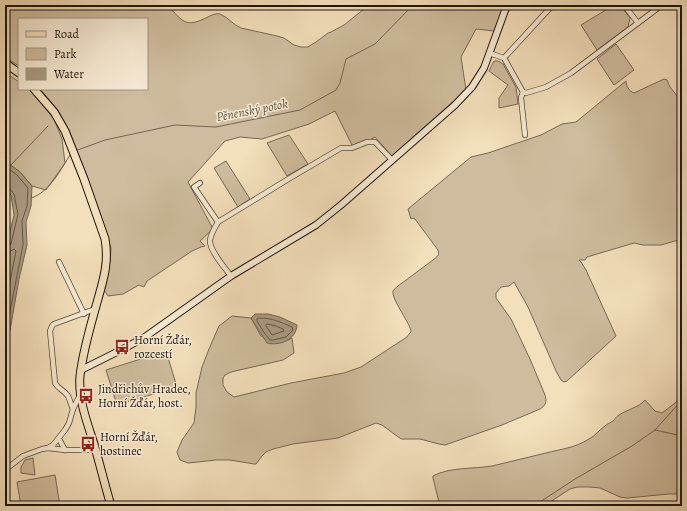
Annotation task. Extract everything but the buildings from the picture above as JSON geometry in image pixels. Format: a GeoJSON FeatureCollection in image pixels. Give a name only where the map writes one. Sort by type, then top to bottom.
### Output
{"type":"FeatureCollection","features":[{"type":"Feature","properties":{"kind":"main road"},"geometry":{"type":"LineString","coordinates":[[5,63],[18,73]]}},
{"type":"Feature","properties":{"kind":"main road"},"geometry":{"type":"LineString","coordinates":[[35,90],[54,112],[65,131],[106,239],[107,264],[83,353],[80,377],[80,396],[111,506]]}},
{"type":"Feature","properties":{"kind":"street"},"geometry":{"type":"LineString","coordinates":[[81,370],[145,337],[231,276],[316,225],[341,205],[455,105],[472,87],[484,68],[507,5]]}},
{"type":"Feature","properties":{"kind":"street"},"geometry":{"type":"LineString","coordinates":[[504,58],[550,8],[556,5]]}},
{"type":"Feature","properties":{"kind":"street"},"geometry":{"type":"LineString","coordinates":[[624,5],[638,23]]}},
{"type":"Feature","properties":{"kind":"street"},"geometry":{"type":"LineString","coordinates":[[523,92],[526,93],[546,87],[571,73],[662,5]]}},
{"type":"Feature","properties":{"kind":"street"},"geometry":{"type":"LineString","coordinates":[[489,53],[504,58],[523,92],[521,98],[526,134]]}},
{"type":"Feature","properties":{"kind":"street"},"geometry":{"type":"LineString","coordinates":[[231,276],[211,247],[210,240],[218,222],[341,148],[352,148],[367,142],[375,142],[392,160]]}},
{"type":"Feature","properties":{"kind":"street"},"geometry":{"type":"LineString","coordinates":[[200,183],[194,187],[218,222]]}},
{"type":"Feature","properties":{"kind":"street"},"geometry":{"type":"LineString","coordinates":[[59,262],[84,314]]}},
{"type":"Feature","properties":{"kind":"street"},"geometry":{"type":"LineString","coordinates":[[73,410],[67,395],[57,387],[55,383],[50,331],[54,324],[95,309]]}},
{"type":"Feature","properties":{"kind":"street"},"geometry":{"type":"LineString","coordinates":[[48,448],[59,439],[69,423],[73,410],[80,396]]}},
{"type":"Feature","properties":{"kind":"street"},"geometry":{"type":"LineString","coordinates":[[59,439],[65,450]]}},
{"type":"Feature","properties":{"kind":"street"},"geometry":{"type":"LineString","coordinates":[[5,470],[23,456],[42,449],[95,450]]}},
{"type":"Feature","properties":{"kind":"green space"},"geometry":{"type":"Polygon","coordinates":[[[5,5],[150,5],[155,7],[170,8],[183,21],[191,23],[214,14],[218,14],[223,15],[241,28],[277,36],[284,38],[294,45],[308,47],[328,33],[344,25],[369,5],[504,5],[494,31],[476,29],[461,57],[466,90],[392,156],[375,137],[354,149],[335,111],[309,124],[262,139],[240,137],[225,141],[188,182],[213,229],[200,241],[205,246],[192,251],[147,281],[144,287],[139,285],[123,294],[108,296],[104,290],[110,262],[111,248],[101,216],[69,130],[58,110],[41,90],[148,90],[148,18],[18,18],[18,65],[5,57],[5,5]]]}},
{"type":"Feature","properties":{"kind":"green space"},"geometry":{"type":"Polygon","coordinates":[[[614,5],[620,5],[630,18],[628,27],[597,50],[581,25],[614,5]]]}},
{"type":"Feature","properties":{"kind":"green space"},"geometry":{"type":"Polygon","coordinates":[[[616,44],[634,70],[614,85],[597,59],[616,44]]]}},
{"type":"Feature","properties":{"kind":"green space"},"geometry":{"type":"Polygon","coordinates":[[[494,61],[498,61],[503,64],[516,87],[518,104],[499,108],[499,98],[508,85],[489,71],[494,61]]]}},
{"type":"Feature","properties":{"kind":"green space"},"geometry":{"type":"Polygon","coordinates":[[[5,72],[18,81],[18,90],[29,90],[33,93],[54,119],[62,139],[65,163],[46,190],[32,186],[20,172],[5,161],[5,72]]]}},
{"type":"Feature","properties":{"kind":"green space"},"geometry":{"type":"Polygon","coordinates":[[[664,79],[667,80],[670,87],[682,102],[682,239],[661,245],[643,245],[634,243],[587,257],[585,260],[579,260],[586,270],[616,336],[567,381],[564,382],[561,380],[556,371],[528,307],[514,282],[509,286],[501,287],[496,293],[496,298],[511,319],[545,395],[546,403],[542,408],[502,425],[445,445],[420,439],[401,439],[382,425],[376,423],[338,438],[293,444],[273,449],[266,452],[256,464],[230,460],[188,463],[180,460],[177,452],[182,440],[194,423],[196,393],[202,367],[219,326],[232,316],[251,318],[261,336],[288,340],[292,338],[294,353],[283,360],[231,372],[225,375],[223,378],[223,385],[227,392],[234,397],[291,383],[344,373],[361,367],[407,337],[411,332],[395,300],[393,291],[436,258],[439,252],[415,219],[411,219],[408,209],[471,157],[488,153],[541,135],[562,124],[576,122],[626,81],[628,88],[634,93],[664,79]]]}},
{"type":"Feature","properties":{"kind":"green space"},"geometry":{"type":"Polygon","coordinates":[[[289,135],[308,164],[287,176],[267,143],[289,135]]]}},
{"type":"Feature","properties":{"kind":"green space"},"geometry":{"type":"Polygon","coordinates":[[[226,161],[250,199],[238,207],[214,168],[226,161]]]}},
{"type":"Feature","properties":{"kind":"green space"},"geometry":{"type":"Polygon","coordinates":[[[166,351],[177,387],[117,405],[106,370],[166,351]]]}},
{"type":"Feature","properties":{"kind":"green space"},"geometry":{"type":"Polygon","coordinates":[[[682,395],[682,437],[680,454],[682,468],[682,494],[627,498],[620,497],[600,488],[577,487],[570,489],[544,506],[489,506],[484,503],[474,506],[440,506],[433,478],[433,476],[439,473],[492,466],[573,446],[591,438],[616,417],[639,405],[645,400],[655,411],[662,413],[675,403],[682,395]]]}},
{"type":"Feature","properties":{"kind":"green space"},"geometry":{"type":"Polygon","coordinates":[[[33,458],[35,475],[21,473],[21,467],[25,460],[33,458]]]}},
{"type":"Feature","properties":{"kind":"green space"},"geometry":{"type":"Polygon","coordinates":[[[55,475],[60,506],[21,506],[17,482],[55,475]]]}},
{"type":"Feature","properties":{"kind":"water"},"geometry":{"type":"Polygon","coordinates":[[[5,161],[20,172],[32,186],[31,206],[26,222],[27,245],[19,279],[8,342],[5,349],[5,251],[14,215],[11,195],[5,189],[5,161]]]}},
{"type":"Feature","properties":{"kind":"water"},"geometry":{"type":"Polygon","coordinates":[[[255,314],[268,314],[280,317],[297,325],[294,335],[282,343],[267,343],[251,318],[255,314]]]}},
{"type":"Feature","properties":{"kind":"waterway","name":"Pěnenský potok"},"geometry":{"type":"LineString","coordinates":[[75,151],[105,140],[175,125],[216,127],[300,110],[336,90],[340,83],[346,59],[375,44],[413,5]]}},
{"type":"Feature","properties":{"kind":"waterway"},"geometry":{"type":"LineString","coordinates":[[10,166],[48,126]]}},
{"type":"Feature","properties":{"kind":"waterway","name":"Pěnenský potok"},"geometry":{"type":"LineString","coordinates":[[32,198],[44,191],[49,186],[70,155]]}},
{"type":"Feature","properties":{"kind":"waterway"},"geometry":{"type":"LineString","coordinates":[[534,506],[575,479],[632,446],[655,430],[682,400]]}},
{"type":"Feature","properties":{"kind":"waterway"},"geometry":{"type":"LineString","coordinates":[[655,430],[682,436]]}},
{"type":"Feature","properties":{"kind":"place","name":"Horní Žďár, rozcestí"},"geometry":{"type":"Point","coordinates":[122,347]}},
{"type":"Feature","properties":{"kind":"place","name":"Jindřichův Hradec, Horní Žďár, host."},"geometry":{"type":"Point","coordinates":[86,396]}},
{"type":"Feature","properties":{"kind":"place","name":"Horní Žďár, hostinec"},"geometry":{"type":"Point","coordinates":[88,444]}}]}
